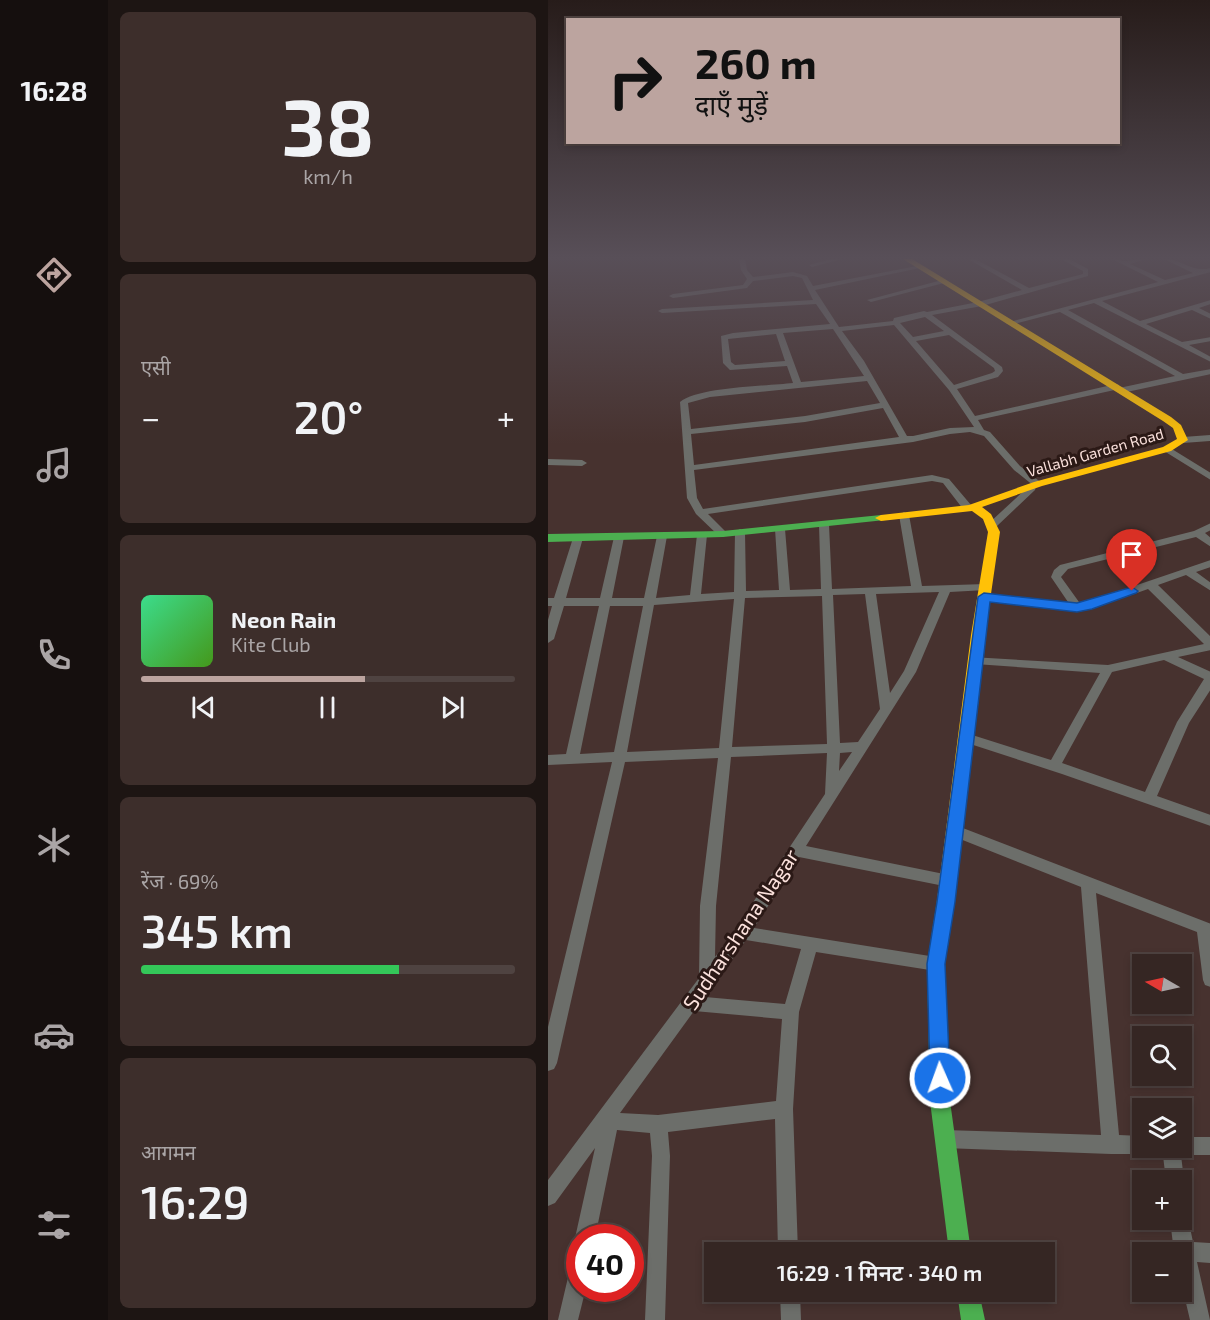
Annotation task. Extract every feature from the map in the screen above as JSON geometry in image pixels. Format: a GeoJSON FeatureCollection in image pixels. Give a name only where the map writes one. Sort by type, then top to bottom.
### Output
{"type":"FeatureCollection","features":[{"type":"Feature","properties":{"kind":"street"},"geometry":{"type":"LineString","coordinates":[[832,321],[869,378],[902,436],[908,439]]}},
{"type":"Feature","properties":{"kind":"street"},"geometry":{"type":"LineString","coordinates":[[791,363],[733,368],[727,363],[724,341],[728,336],[896,323],[899,321]]}},
{"type":"Feature","properties":{"kind":"street"},"geometry":{"type":"LineString","coordinates":[[934,321],[998,367],[999,371],[995,375],[952,388]]}},
{"type":"Feature","properties":{"kind":"street","name":"Vallabh Garden Road"},"geometry":{"type":"LineString","coordinates":[[548,538],[723,534],[824,525],[970,507],[1167,449],[1183,440],[1173,423],[1006,321]]}},
{"type":"Feature","properties":{"kind":"street"},"geometry":{"type":"LineString","coordinates":[[1010,323],[1020,321]]}},
{"type":"Feature","properties":{"kind":"street"},"geometry":{"type":"LineString","coordinates":[[1081,321],[1182,377]]}},
{"type":"Feature","properties":{"kind":"street"},"geometry":{"type":"LineString","coordinates":[[1138,321],[1211,360]]}},
{"type":"Feature","properties":{"kind":"street"},"geometry":{"type":"LineString","coordinates":[[1141,322],[1146,321]]}},
{"type":"Feature","properties":{"kind":"street"},"geometry":{"type":"LineString","coordinates":[[896,323],[952,388],[980,430],[987,434],[1036,486],[993,524],[949,881],[936,964],[944,1138],[959,1242]]}},
{"type":"Feature","properties":{"kind":"street"},"geometry":{"type":"LineString","coordinates":[[779,332],[798,386]]}},
{"type":"Feature","properties":{"kind":"street"},"geometry":{"type":"LineString","coordinates":[[911,340],[950,332]]}},
{"type":"Feature","properties":{"kind":"street"},"geometry":{"type":"LineString","coordinates":[[1184,344],[1211,339]]}},
{"type":"Feature","properties":{"kind":"street"},"geometry":{"type":"LineString","coordinates":[[972,419],[1211,371]]}},
{"type":"Feature","properties":{"kind":"street"},"geometry":{"type":"LineString","coordinates":[[723,534],[700,512],[692,498],[688,432],[683,404],[689,399],[710,394],[869,378]]}},
{"type":"Feature","properties":{"kind":"street"},"geometry":{"type":"LineString","coordinates":[[688,432],[805,419],[885,405]]}},
{"type":"Feature","properties":{"kind":"street"},"geometry":{"type":"LineString","coordinates":[[689,468],[962,430],[980,430]]}},
{"type":"Feature","properties":{"kind":"street"},"geometry":{"type":"LineString","coordinates":[[1183,440],[1211,438]]}},
{"type":"Feature","properties":{"kind":"street"},"geometry":{"type":"LineString","coordinates":[[1167,449],[1211,477]]}},
{"type":"Feature","properties":{"kind":"street"},"geometry":{"type":"LineString","coordinates":[[548,462],[582,463]]}},
{"type":"Feature","properties":{"kind":"street"},"geometry":{"type":"LineString","coordinates":[[700,512],[932,478],[946,481],[970,507],[984,512],[993,524]]}},
{"type":"Feature","properties":{"kind":"street"},"geometry":{"type":"LineString","coordinates":[[904,515],[917,589]]}},
{"type":"Feature","properties":{"kind":"street"},"geometry":{"type":"LineString","coordinates":[[824,525],[825,592],[834,747],[831,795]]}},
{"type":"Feature","properties":{"kind":"street"},"geometry":{"type":"LineString","coordinates":[[1077,608],[1056,578],[1058,572],[1064,567],[1198,533],[1211,526]]}},
{"type":"Feature","properties":{"kind":"street"},"geometry":{"type":"LineString","coordinates":[[780,529],[785,594]]}},
{"type":"Feature","properties":{"kind":"street"},"geometry":{"type":"LineString","coordinates":[[707,979],[708,906],[726,752],[740,596],[740,532]]}},
{"type":"Feature","properties":{"kind":"street"},"geometry":{"type":"LineString","coordinates":[[1198,533],[1211,544]]}},
{"type":"Feature","properties":{"kind":"street"},"geometry":{"type":"LineString","coordinates":[[695,599],[702,535]]}},
{"type":"Feature","properties":{"kind":"street"},"geometry":{"type":"LineString","coordinates":[[548,1063],[620,756],[662,536]]}},
{"type":"Feature","properties":{"kind":"street"},"geometry":{"type":"LineString","coordinates":[[572,758],[620,537]]}},
{"type":"Feature","properties":{"kind":"street"},"geometry":{"type":"LineString","coordinates":[[548,639],[553,602],[578,538]]}},
{"type":"Feature","properties":{"kind":"street"},"geometry":{"type":"LineString","coordinates":[[553,602],[648,602],[946,588],[985,592],[1077,608],[1211,563]]}},
{"type":"Feature","properties":{"kind":"street"},"geometry":{"type":"LineString","coordinates":[[1187,571],[1211,588]]}},
{"type":"Feature","properties":{"kind":"street"},"geometry":{"type":"LineString","coordinates":[[1150,584],[1211,645]]}},
{"type":"Feature","properties":{"kind":"street","name":"Sudharshana Nagar"},"geometry":{"type":"LineString","coordinates":[[548,1196],[611,1114],[742,933],[910,672],[946,588]]}},
{"type":"Feature","properties":{"kind":"street"},"geometry":{"type":"LineString","coordinates":[[870,591],[886,710]]}},
{"type":"Feature","properties":{"kind":"street"},"geometry":{"type":"LineString","coordinates":[[975,660],[1108,669],[1211,645]]}},
{"type":"Feature","properties":{"kind":"street"},"geometry":{"type":"LineString","coordinates":[[1149,800],[1183,722],[1211,677],[1165,656]]}},
{"type":"Feature","properties":{"kind":"street"},"geometry":{"type":"LineString","coordinates":[[1054,766],[1108,669]]}},
{"type":"Feature","properties":{"kind":"street"},"geometry":{"type":"LineString","coordinates":[[966,738],[1211,821]]}},
{"type":"Feature","properties":{"kind":"street"},"geometry":{"type":"LineString","coordinates":[[548,760],[862,747]]}},
{"type":"Feature","properties":{"kind":"street"},"geometry":{"type":"LineString","coordinates":[[955,831],[1207,930],[1211,980]]}},
{"type":"Feature","properties":{"kind":"street"},"geometry":{"type":"LineString","coordinates":[[794,850],[949,881]]}},
{"type":"Feature","properties":{"kind":"street"},"geometry":{"type":"LineString","coordinates":[[1088,883],[1111,1145]]}},
{"type":"Feature","properties":{"kind":"street"},"geometry":{"type":"LineString","coordinates":[[742,933],[936,964]]}},
{"type":"Feature","properties":{"kind":"street"},"geometry":{"type":"LineString","coordinates":[[788,1242],[784,1109],[791,1012],[810,945]]}},
{"type":"Feature","properties":{"kind":"street"},"geometry":{"type":"LineString","coordinates":[[690,1003],[791,1012]]}},
{"type":"Feature","properties":{"kind":"street"},"geometry":{"type":"LineString","coordinates":[[611,1114],[658,1124],[784,1109]]}},
{"type":"Feature","properties":{"kind":"street","name":"Sudharshana Nagar"},"geometry":{"type":"LineString","coordinates":[[588,1224],[611,1114]]}},
{"type":"Feature","properties":{"kind":"street"},"geometry":{"type":"LineString","coordinates":[[654,1320],[661,1156],[658,1124]]}},
{"type":"Feature","properties":{"kind":"street"},"geometry":{"type":"LineString","coordinates":[[944,1138],[1132,1145]]}},
{"type":"Feature","properties":{"kind":"street"},"geometry":{"type":"LineString","coordinates":[[1192,1146],[1211,1146]]}},
{"type":"Feature","properties":{"kind":"street"},"geometry":{"type":"LineString","coordinates":[[1192,1252],[1211,1253]]}},
{"type":"Feature","properties":{"kind":"street"},"geometry":{"type":"LineString","coordinates":[[1192,1286],[1200,1320]]}},
{"type":"Feature","properties":{"kind":"street"},"geometry":{"type":"LineString","coordinates":[[568,1320],[572,1302]]}},
{"type":"Feature","properties":{"kind":"street"},"geometry":{"type":"LineString","coordinates":[[790,1302],[791,1320]]}},
{"type":"Feature","properties":{"kind":"street"},"geometry":{"type":"LineString","coordinates":[[970,1302],[973,1320]]}},
{"type":"Feature","properties":{"kind":"traffic: fast"},"geometry":{"type":"LineString","coordinates":[[548,538],[723,534],[881,518]]}},
{"type":"Feature","properties":{"kind":"traffic: fast"},"geometry":{"type":"LineString","coordinates":[[946,900],[936,964],[940,1101],[959,1242]]}},
{"type":"Feature","properties":{"kind":"traffic: fast"},"geometry":{"type":"LineString","coordinates":[[970,1302],[973,1320]]}},
{"type":"Feature","properties":{"kind":"traffic: slow"},"geometry":{"type":"LineString","coordinates":[[973,507],[1038,484],[1167,449],[1183,440],[1177,427],[1167,419],[1007,321]]}},
{"type":"Feature","properties":{"kind":"traffic: slow"},"geometry":{"type":"LineString","coordinates":[[881,518],[973,508],[987,516],[994,532],[978,635],[946,900]]}},
{"type":"Feature","properties":{"kind":"route"},"geometry":{"type":"LineString","coordinates":[[940,1078],[936,964],[959,804],[984,597],[1077,608],[1132,591]]}}]}
